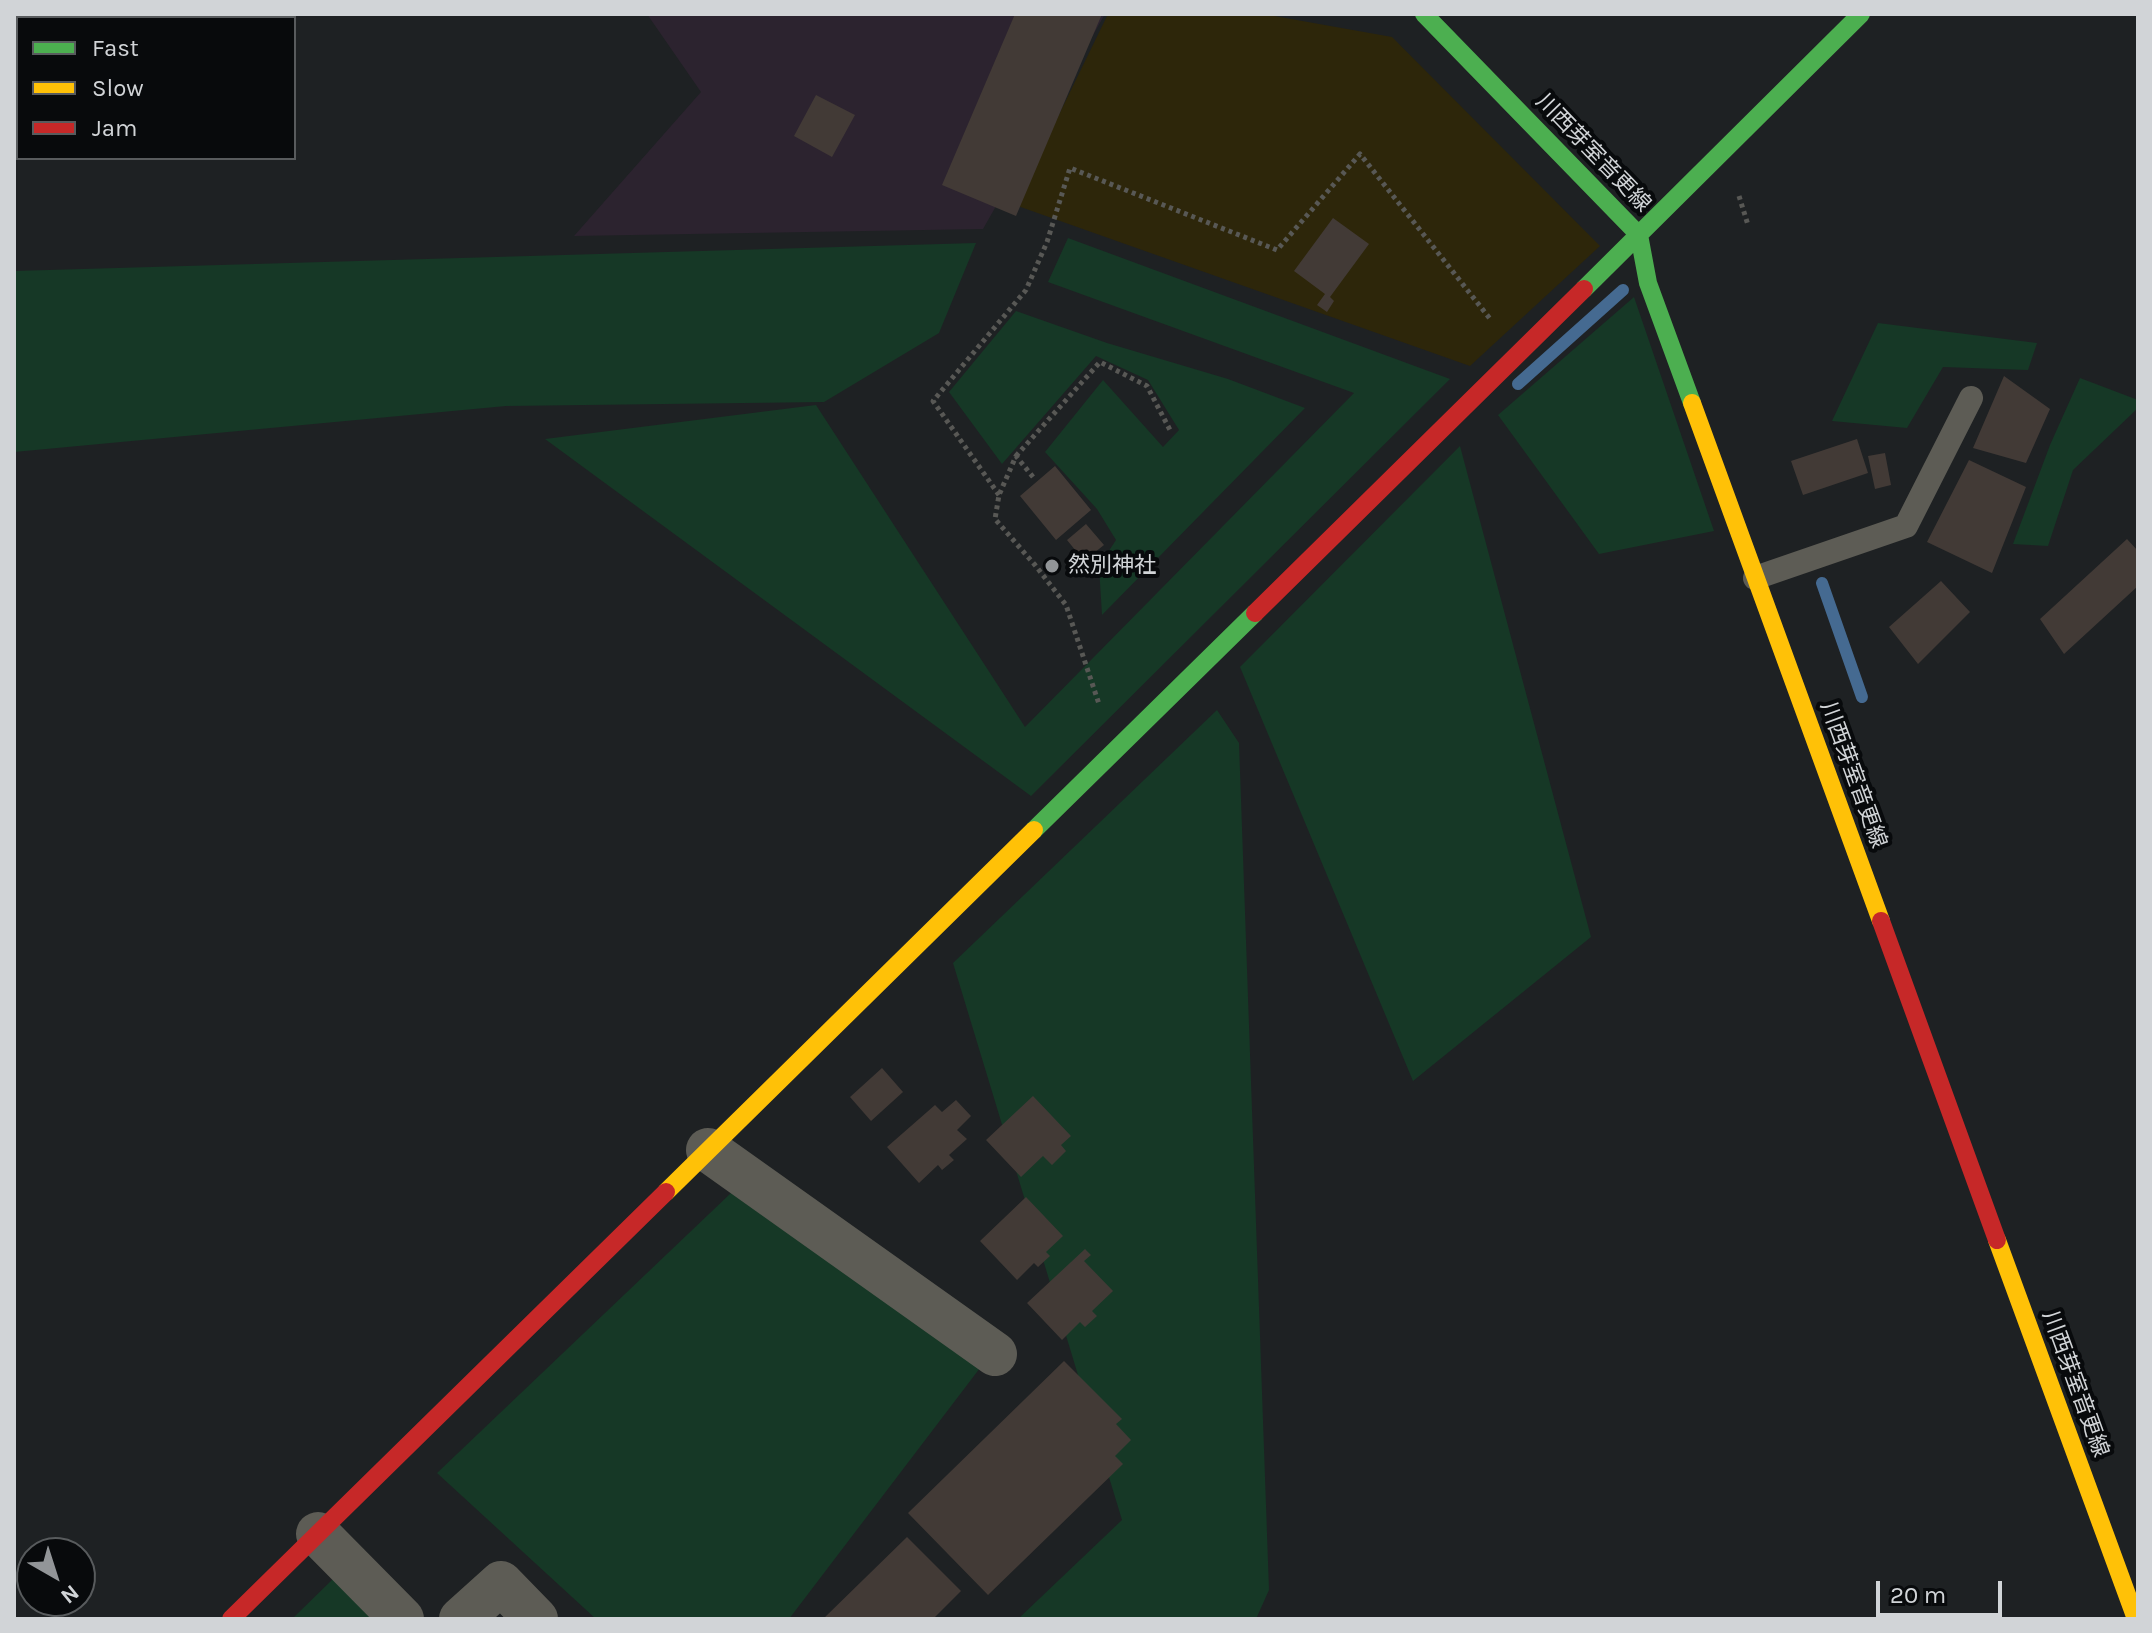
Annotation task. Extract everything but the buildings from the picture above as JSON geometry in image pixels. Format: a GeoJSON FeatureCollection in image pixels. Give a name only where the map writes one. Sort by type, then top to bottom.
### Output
{"type":"FeatureCollection","features":[{"type":"Feature","properties":{"kind":"street","name":"川西芽室音更線"},"geometry":{"type":"LineString","coordinates":[[1424,14],[1639,235],[1648,283],[2136,1619]]}},
{"type":"Feature","properties":{"kind":"street"},"geometry":{"type":"LineString","coordinates":[[231,1619],[1861,14]]}},
{"type":"Feature","properties":{"kind":"street"},"geometry":{"type":"LineString","coordinates":[[708,1150],[995,1354]]}},
{"type":"Feature","properties":{"kind":"street"},"geometry":{"type":"LineString","coordinates":[[318,1534],[402,1619]]}},
{"type":"Feature","properties":{"kind":"street"},"geometry":{"type":"LineString","coordinates":[[461,1619],[501,1583],[536,1619]]}},
{"type":"Feature","properties":{"kind":"lane"},"geometry":{"type":"LineString","coordinates":[[1755,578],[1906,526],[1971,398]]}},
{"type":"Feature","properties":{"kind":"path"},"geometry":{"type":"LineString","coordinates":[[999,495],[933,401],[1026,290],[1047,242],[1070,168],[1277,250],[1360,154],[1493,324]]}},
{"type":"Feature","properties":{"kind":"path"},"geometry":{"type":"LineString","coordinates":[[1101,708],[1066,605],[995,519],[999,495],[1016,456],[1100,362],[1147,386],[1170,430]]}},
{"type":"Feature","properties":{"kind":"path"},"geometry":{"type":"LineString","coordinates":[[1016,456],[1033,477]]}},
{"type":"Feature","properties":{"kind":"shaded area"},"geometry":{"type":"Polygon","coordinates":[[[647,14],[1105,14],[983,229],[574,236],[701,92],[647,14]]]}},
{"type":"Feature","properties":{"kind":"green space"},"geometry":{"type":"Polygon","coordinates":[[[1068,238],[1450,379],[1031,796],[545,439],[816,405],[1025,727],[1354,393],[1048,282],[1068,238]]]}},
{"type":"Feature","properties":{"kind":"green space"},"geometry":{"type":"Polygon","coordinates":[[[976,243],[939,333],[824,402],[506,406],[14,452],[14,271],[976,243]]]}},
{"type":"Feature","properties":{"kind":"green space"},"geometry":{"type":"Polygon","coordinates":[[[1634,297],[1714,531],[1599,554],[1498,415],[1634,297]]]}},
{"type":"Feature","properties":{"kind":"green space"},"geometry":{"type":"Polygon","coordinates":[[[1016,311],[1107,343],[1228,379],[1305,408],[1102,615],[1099,566],[1116,540],[1097,509],[1045,452],[1103,380],[1163,447],[1179,430],[1148,380],[1096,356],[1002,464],[949,392],[1016,311]]]}},
{"type":"Feature","properties":{"kind":"green space"},"geometry":{"type":"Polygon","coordinates":[[[1878,323],[2037,343],[2028,370],[1943,367],[1907,428],[1832,421],[1878,323]]]}},
{"type":"Feature","properties":{"kind":"green space"},"geometry":{"type":"Polygon","coordinates":[[[2080,378],[2138,400],[2138,408],[2073,470],[2048,546],[2013,544],[2050,445],[2080,378]]]}},
{"type":"Feature","properties":{"kind":"green space"},"geometry":{"type":"Polygon","coordinates":[[[1460,446],[1591,937],[1413,1081],[1240,667],[1460,446]]]}},
{"type":"Feature","properties":{"kind":"green space"},"geometry":{"type":"Polygon","coordinates":[[[1217,710],[1239,743],[1269,1590],[1256,1619],[1018,1619],[1122,1520],[953,963],[1217,710]]]}},
{"type":"Feature","properties":{"kind":"green space"},"geometry":{"type":"Polygon","coordinates":[[[731,1193],[980,1368],[789,1619],[596,1619],[437,1473],[731,1193]]]}},
{"type":"Feature","properties":{"kind":"green space"},"geometry":{"type":"Polygon","coordinates":[[[334,1578],[373,1619],[292,1619],[334,1578]]]}},
{"type":"Feature","properties":{"kind":"sand"},"geometry":{"type":"Polygon","coordinates":[[[1108,14],[1263,14],[1392,37],[1600,246],[1470,366],[1015,205],[1108,14]]]}},
{"type":"Feature","properties":{"kind":"waterway"},"geometry":{"type":"LineString","coordinates":[[1518,384],[1623,290]]}},
{"type":"Feature","properties":{"kind":"waterway"},"geometry":{"type":"LineString","coordinates":[[1822,583],[1862,697]]}},
{"type":"Feature","properties":{"kind":"traffic: fast"},"geometry":{"type":"LineString","coordinates":[[1424,14],[1639,235],[1648,283],[1692,403]]}},
{"type":"Feature","properties":{"kind":"traffic: fast"},"geometry":{"type":"LineString","coordinates":[[1584,289],[1861,14]]}},
{"type":"Feature","properties":{"kind":"traffic: fast"},"geometry":{"type":"LineString","coordinates":[[1034,830],[1255,613]]}},
{"type":"Feature","properties":{"kind":"traffic: slow"},"geometry":{"type":"LineString","coordinates":[[1692,403],[1881,921]]}},
{"type":"Feature","properties":{"kind":"traffic: slow"},"geometry":{"type":"LineString","coordinates":[[666,1192],[1034,830]]}},
{"type":"Feature","properties":{"kind":"traffic: slow"},"geometry":{"type":"LineString","coordinates":[[1997,1240],[2136,1619]]}},
{"type":"Feature","properties":{"kind":"traffic: jam"},"geometry":{"type":"LineString","coordinates":[[1255,613],[1584,289]]}},
{"type":"Feature","properties":{"kind":"traffic: jam"},"geometry":{"type":"LineString","coordinates":[[1881,921],[1997,1240]]}},
{"type":"Feature","properties":{"kind":"traffic: jam"},"geometry":{"type":"LineString","coordinates":[[231,1619],[666,1192]]}},
{"type":"Feature","properties":{"kind":"place","name":"然別神社"},"geometry":{"type":"Point","coordinates":[1052,566]}}]}
